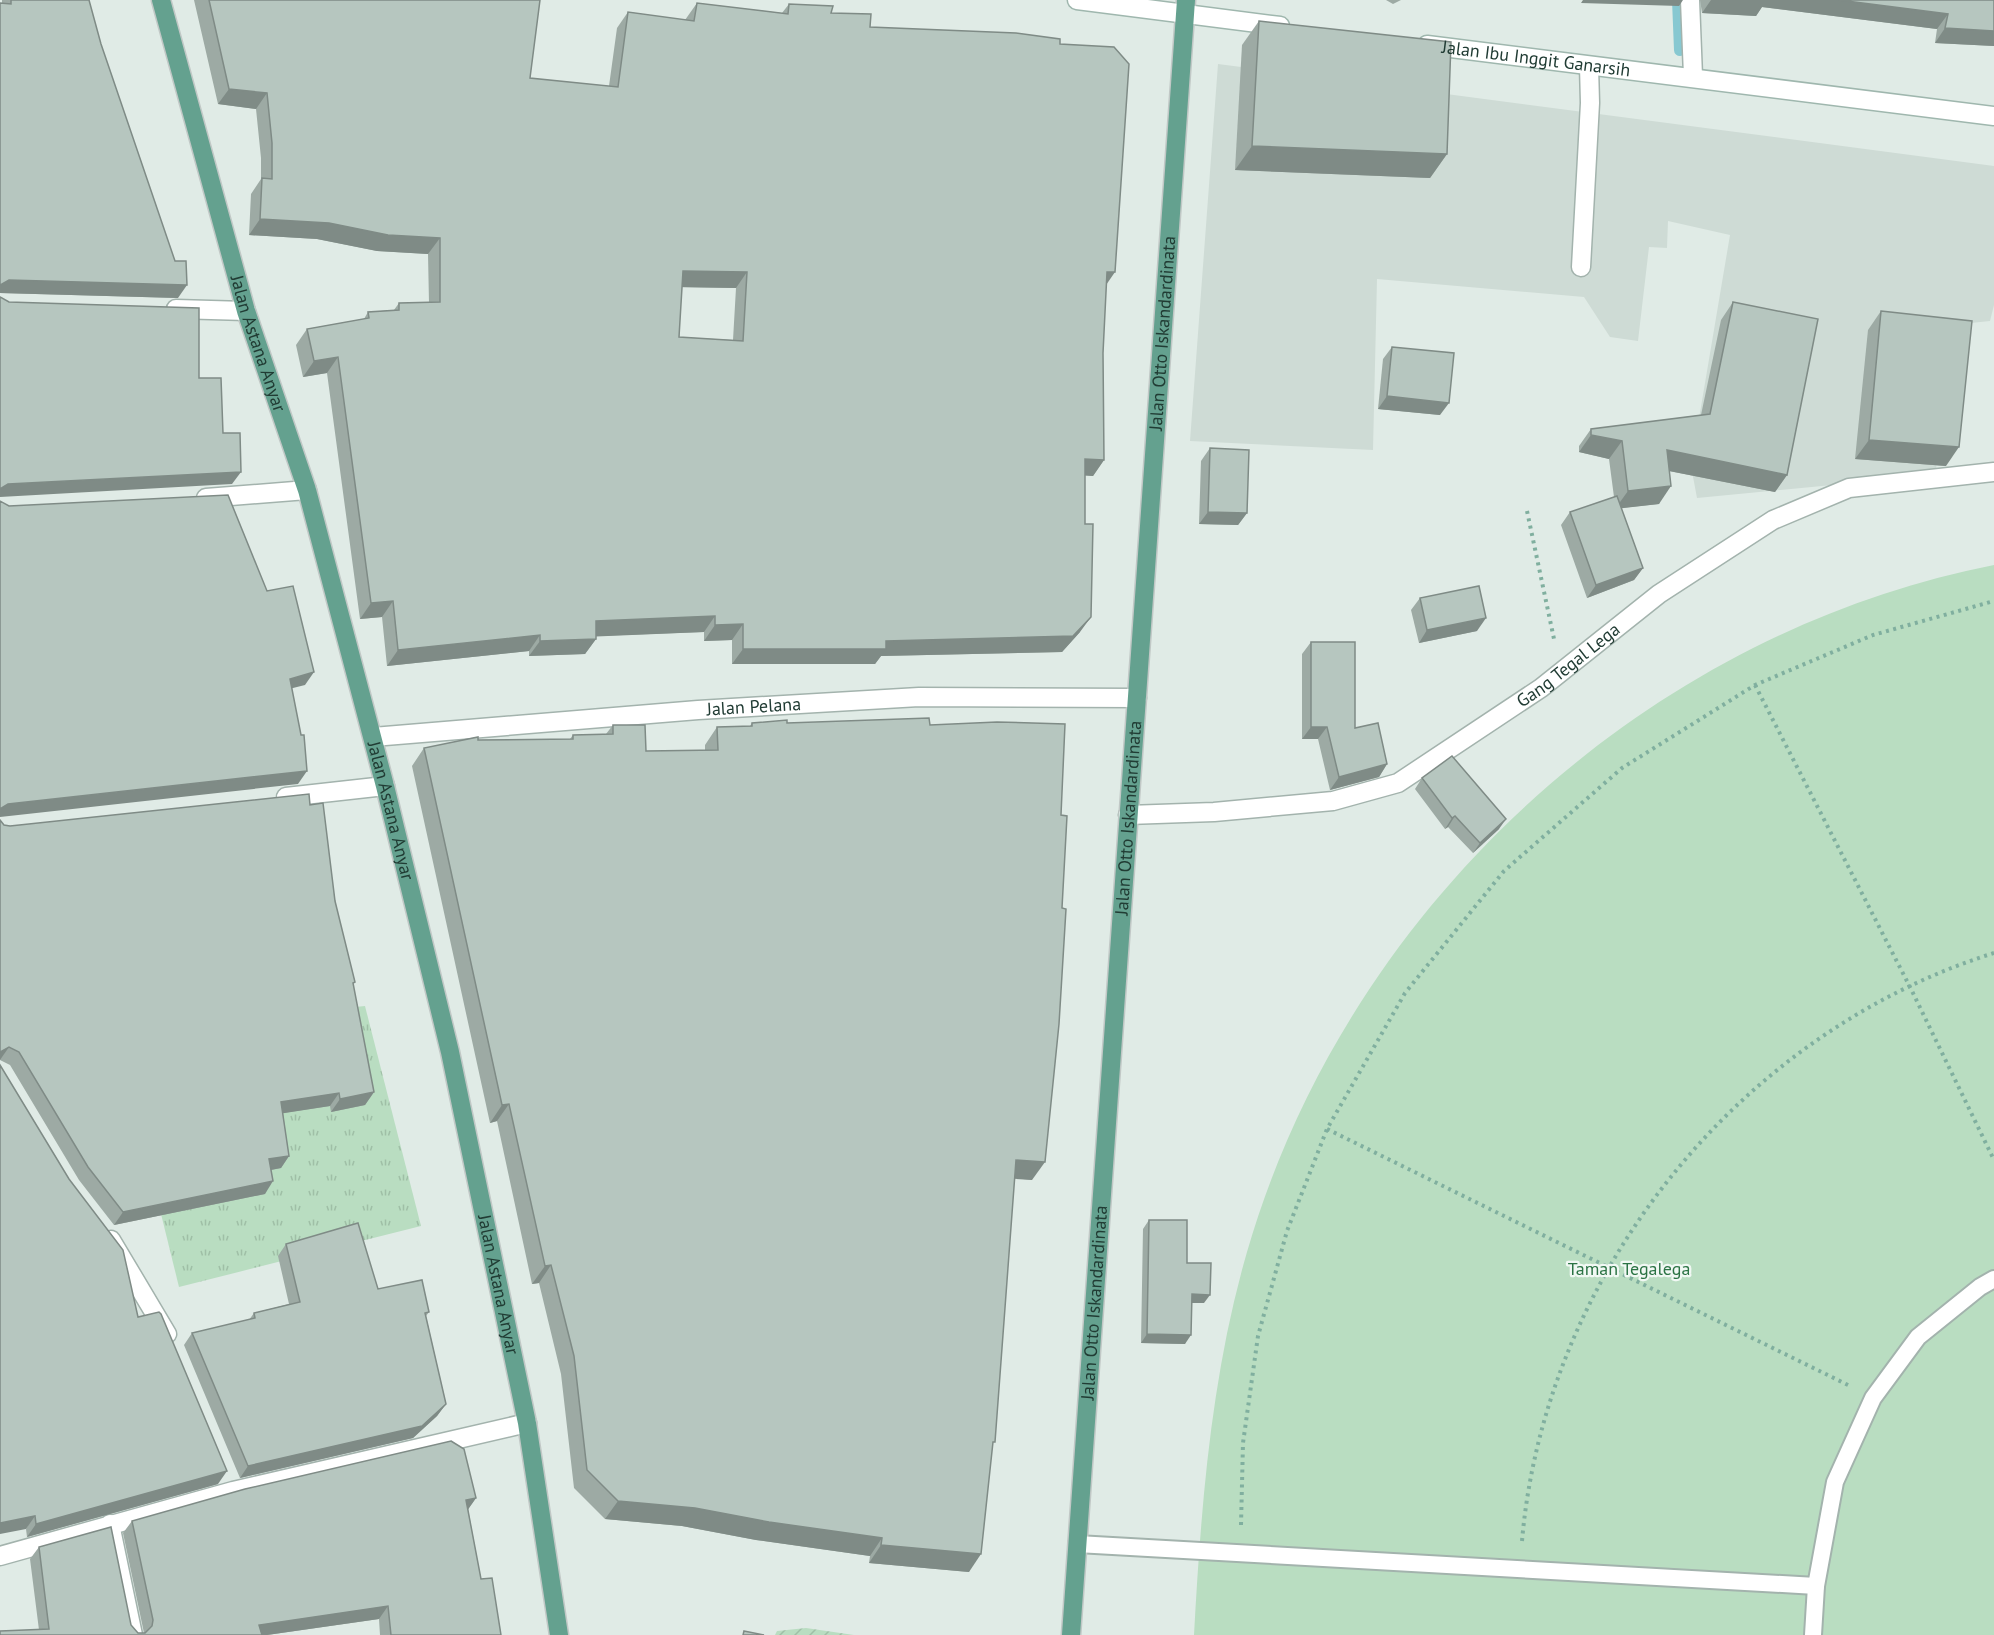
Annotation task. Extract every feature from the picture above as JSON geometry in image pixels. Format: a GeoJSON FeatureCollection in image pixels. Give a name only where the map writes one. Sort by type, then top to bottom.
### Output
{"type":"FeatureCollection","features":[{"type":"Feature","properties":{"kind":"main road","name":"Jalan Astana Anyar"},"geometry":{"type":"LineString","coordinates":[[161,0],[246,311],[307,490],[373,736],[450,1052],[527,1424],[559,1635]]}},
{"type":"Feature","properties":{"kind":"main road","name":"Jalan Otto Iskandardinata"},"geometry":{"type":"LineString","coordinates":[[1071,1635],[1186,7]]}},
{"type":"Feature","properties":{"kind":"street"},"geometry":{"type":"LineString","coordinates":[[1077,0],[1186,7],[1304,29]]}},
{"type":"Feature","properties":{"kind":"street"},"geometry":{"type":"LineString","coordinates":[[1690,0],[1693,76]]}},
{"type":"Feature","properties":{"kind":"street","name":"Jalan Ibu Inggit Ganarsih"},"geometry":{"type":"LineString","coordinates":[[1408,42],[1589,66],[1693,76],[1994,116]]}},
{"type":"Feature","properties":{"kind":"street"},"geometry":{"type":"LineString","coordinates":[[1581,267],[1590,103],[1589,66]]}},
{"type":"Feature","properties":{"kind":"street"},"geometry":{"type":"LineString","coordinates":[[152,308],[246,311]]}},
{"type":"Feature","properties":{"kind":"street","name":"Gang Tegal Lega"},"geometry":{"type":"LineString","coordinates":[[1128,815],[1214,812],[1333,801],[1398,783],[1561,672],[1659,594],[1773,520],[1849,488],[1994,472]]}},
{"type":"Feature","properties":{"kind":"street"},"geometry":{"type":"LineString","coordinates":[[188,500],[307,490]]}},
{"type":"Feature","properties":{"kind":"street","name":"Jalan Pelana"},"geometry":{"type":"LineString","coordinates":[[373,736],[698,710],[919,696],[1137,698]]}},
{"type":"Feature","properties":{"kind":"street"},"geometry":{"type":"LineString","coordinates":[[270,799],[385,786]]}},
{"type":"Feature","properties":{"kind":"street"},"geometry":{"type":"LineString","coordinates":[[102,1228],[121,1253],[162,1322],[176,1354]]}},
{"type":"Feature","properties":{"kind":"street"},"geometry":{"type":"LineString","coordinates":[[0,1556],[232,1491],[527,1424]]}},
{"type":"Feature","properties":{"kind":"street"},"geometry":{"type":"LineString","coordinates":[[224,1470],[232,1491]]}},
{"type":"Feature","properties":{"kind":"street"},"geometry":{"type":"LineString","coordinates":[[110,1524],[117,1546],[133,1635]]}},
{"type":"Feature","properties":{"kind":"lane"},"geometry":{"type":"LineString","coordinates":[[1813,1635],[1816,1586],[1836,1482],[1873,1398],[1918,1337],[1980,1287],[1994,1279]]}},
{"type":"Feature","properties":{"kind":"lane"},"geometry":{"type":"LineString","coordinates":[[1077,1544],[1816,1586]]}},
{"type":"Feature","properties":{"kind":"path"},"geometry":{"type":"LineString","coordinates":[[1527,511],[1561,672]]}},
{"type":"Feature","properties":{"kind":"path"},"geometry":{"type":"LineString","coordinates":[[1240,1553],[1243,1443],[1258,1336],[1287,1231],[1327,1129],[1405,993],[1504,871],[1622,768],[1755,685],[1873,635],[1994,601]]}},
{"type":"Feature","properties":{"kind":"path"},"geometry":{"type":"LineString","coordinates":[[1755,685],[1910,987],[1994,1160]]}},
{"type":"Feature","properties":{"kind":"path"},"geometry":{"type":"LineString","coordinates":[[1519,1569],[1529,1485],[1546,1413],[1580,1323],[1609,1266],[1646,1208],[1689,1154],[1737,1104],[1800,1053],[1848,1020],[1910,987],[1994,953]]}},
{"type":"Feature","properties":{"kind":"path"},"geometry":{"type":"LineString","coordinates":[[1327,1129],[1873,1398]]}},
{"type":"Feature","properties":{"kind":"shaded area"},"geometry":{"type":"Polygon","coordinates":[[[1218,64],[1994,166],[1994,305],[1990,321],[1942,326],[1936,475],[1697,498],[1691,466],[1730,235],[1668,221],[1667,248],[1649,247],[1638,341],[1610,337],[1584,297],[1377,279],[1373,450],[1190,441],[1218,64]]]}},
{"type":"Feature","properties":{"kind":"green space","name":"Taman Tegalega"},"geometry":{"type":"Polygon","coordinates":[[[1994,565],[1994,1635],[1194,1635],[1204,1490],[1216,1394],[1247,1252],[1293,1127],[1356,1010],[1434,902],[1526,806],[1630,722],[1743,653],[1865,600],[1994,565]]]}},
{"type":"Feature","properties":{"kind":"green space"},"geometry":{"type":"Polygon","coordinates":[[[365,1006],[421,1226],[179,1287],[116,1031],[365,1006]]]}},
{"type":"Feature","properties":{"kind":"green space"},"geometry":{"type":"Polygon","coordinates":[[[806,1628],[854,1635],[775,1635],[777,1631],[806,1628]]]}},
{"type":"Feature","properties":{"kind":"building"},"geometry":{"type":"Polygon","coordinates":[[[11,0],[89,0],[101,44],[175,261],[186,261],[187,285],[9,280],[0,285],[0,3],[11,4],[11,0]]]}},
{"type":"Feature","properties":{"kind":"building"},"geometry":{"type":"Polygon","coordinates":[[[209,0],[540,0],[530,78],[618,87],[628,12],[694,21],[697,3],[788,14],[789,4],[833,6],[831,13],[871,14],[870,27],[1016,33],[1060,39],[1060,44],[1114,47],[1129,64],[1115,272],[1107,272],[1103,353],[1104,460],[1085,459],[1085,524],[1093,524],[1091,617],[1073,636],[886,641],[886,649],[743,649],[743,624],[715,625],[715,616],[596,621],[596,639],[540,641],[540,635],[398,650],[393,601],[371,603],[338,357],[314,361],[307,329],[369,318],[368,312],[399,310],[399,303],[440,302],[440,238],[388,235],[329,223],[260,219],[262,178],[272,179],[272,143],[267,93],[229,89],[209,0]],[[683,271],[679,337],[743,341],[747,272],[683,271]]]}},
{"type":"Feature","properties":{"kind":"building"},"geometry":{"type":"Polygon","coordinates":[[[1839,0],[1994,0],[1994,31],[1945,28],[1948,14],[1839,0]]]}},
{"type":"Feature","properties":{"kind":"building"},"geometry":{"type":"Polygon","coordinates":[[[1259,21],[1451,42],[1447,154],[1252,146],[1259,21]]]}},
{"type":"Feature","properties":{"kind":"building"},"geometry":{"type":"Polygon","coordinates":[[[0,297],[9,302],[199,308],[199,378],[221,378],[223,433],[240,433],[241,472],[8,484],[0,489],[0,297]]]}},
{"type":"Feature","properties":{"kind":"building"},"geometry":{"type":"Polygon","coordinates":[[[1733,302],[1818,319],[1787,475],[1667,450],[1671,486],[1628,491],[1622,441],[1591,435],[1591,429],[1710,414],[1733,302]]]}},
{"type":"Feature","properties":{"kind":"building"},"geometry":{"type":"Polygon","coordinates":[[[1881,311],[1972,321],[1959,447],[1869,440],[1881,311]]]}},
{"type":"Feature","properties":{"kind":"building"},"geometry":{"type":"Polygon","coordinates":[[[1392,347],[1454,353],[1449,403],[1387,396],[1392,347]]]}},
{"type":"Feature","properties":{"kind":"building"},"geometry":{"type":"Polygon","coordinates":[[[1210,448],[1249,450],[1247,513],[1208,512],[1210,448]]]}},
{"type":"Feature","properties":{"kind":"building"},"geometry":{"type":"Polygon","coordinates":[[[228,495],[267,591],[293,586],[314,672],[290,679],[301,735],[304,735],[307,771],[8,804],[0,809],[0,501],[9,506],[228,495]]]}},
{"type":"Feature","properties":{"kind":"building"},"geometry":{"type":"Polygon","coordinates":[[[1617,496],[1643,568],[1596,585],[1570,512],[1617,496]]]}},
{"type":"Feature","properties":{"kind":"building"},"geometry":{"type":"Polygon","coordinates":[[[1479,586],[1486,618],[1427,630],[1420,598],[1479,586]]]}},
{"type":"Feature","properties":{"kind":"building"},"geometry":{"type":"Polygon","coordinates":[[[1311,642],[1355,642],[1355,728],[1378,723],[1387,764],[1339,777],[1327,727],[1311,727],[1311,642]]]}},
{"type":"Feature","properties":{"kind":"building"},"geometry":{"type":"Polygon","coordinates":[[[929,718],[930,725],[997,722],[1065,724],[1061,815],[1067,816],[1062,908],[1066,909],[1059,1024],[1045,1162],[1016,1160],[995,1442],[993,1442],[981,1554],[881,1545],[882,1538],[769,1522],[695,1508],[618,1501],[587,1470],[574,1356],[551,1265],[545,1266],[509,1104],[502,1105],[424,748],[478,737],[478,740],[573,739],[573,735],[613,734],[613,725],[645,725],[646,751],[718,750],[717,727],[752,726],[752,723],[787,720],[787,723],[929,718]]]}},
{"type":"Feature","properties":{"kind":"building"},"geometry":{"type":"Polygon","coordinates":[[[1452,756],[1506,819],[1480,843],[1455,816],[1452,818],[1422,778],[1452,756]]]}},
{"type":"Feature","properties":{"kind":"building"},"geometry":{"type":"Polygon","coordinates":[[[309,794],[310,805],[323,803],[335,901],[355,982],[353,983],[374,1092],[340,1099],[339,1093],[281,1102],[289,1156],[269,1159],[273,1181],[123,1212],[88,1167],[19,1052],[9,1047],[0,1052],[0,820],[4,825],[10,826],[309,794]]]}},
{"type":"Feature","properties":{"kind":"building"},"geometry":{"type":"Polygon","coordinates":[[[0,1065],[69,1179],[123,1250],[138,1317],[159,1312],[161,1314],[227,1471],[36,1524],[35,1516],[0,1523],[0,1065]]]}},
{"type":"Feature","properties":{"kind":"building"},"geometry":{"type":"Polygon","coordinates":[[[1149,1220],[1187,1220],[1187,1263],[1211,1263],[1210,1295],[1192,1294],[1191,1335],[1147,1334],[1149,1220]]]}},
{"type":"Feature","properties":{"kind":"building"},"geometry":{"type":"Polygon","coordinates":[[[358,1223],[378,1289],[422,1280],[429,1312],[425,1313],[446,1404],[422,1426],[248,1466],[192,1333],[255,1318],[254,1313],[300,1302],[286,1244],[358,1223]]]}},
{"type":"Feature","properties":{"kind":"building"},"geometry":{"type":"Polygon","coordinates":[[[451,1441],[464,1449],[476,1498],[466,1500],[481,1579],[492,1578],[501,1635],[391,1635],[388,1606],[259,1625],[262,1635],[0,1635],[0,1631],[49,1629],[39,1547],[111,1527],[131,1625],[138,1633],[145,1633],[152,1626],[153,1620],[132,1521],[245,1489],[451,1441]]]}},
{"type":"Feature","properties":{"kind":"building"},"geometry":{"type":"Polygon","coordinates":[[[744,1631],[764,1635],[743,1635],[744,1631]]]}},
{"type":"Feature","properties":{"kind":"waterway"},"geometry":{"type":"LineString","coordinates":[[1678,0],[1680,50]]}}]}
